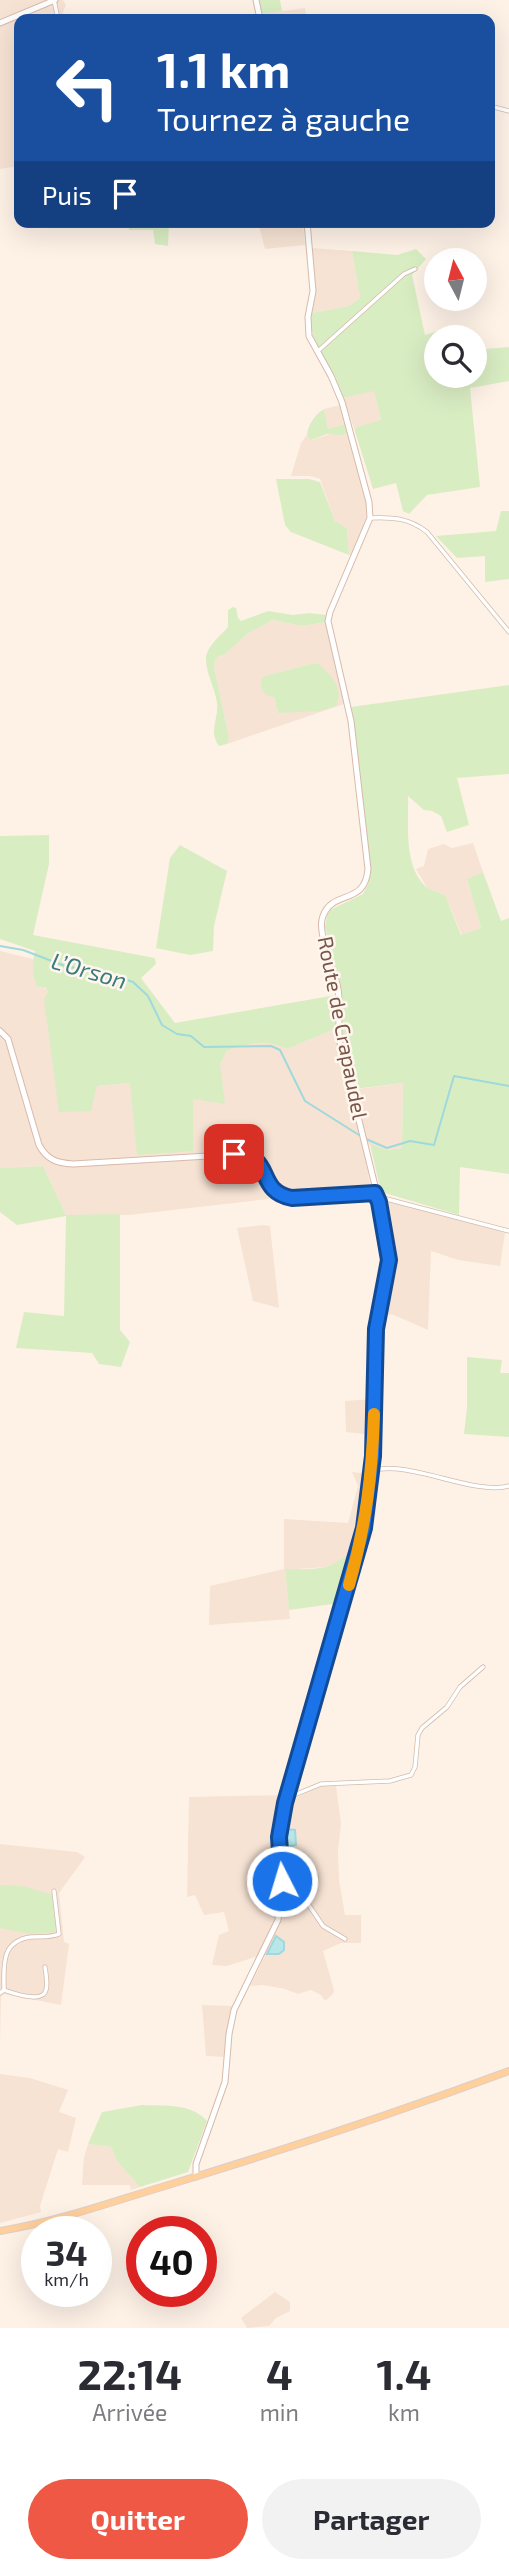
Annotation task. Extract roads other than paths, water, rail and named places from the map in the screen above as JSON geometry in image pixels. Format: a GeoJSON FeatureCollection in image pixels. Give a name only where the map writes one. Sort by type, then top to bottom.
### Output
{"type":"FeatureCollection","features":[{"type":"Feature","properties":{"kind":"main road"},"geometry":{"type":"LineString","coordinates":[[0,2231],[37,2223],[196,2177],[389,2115],[509,2071]]}},
{"type":"Feature","properties":{"kind":"street"},"geometry":{"type":"LineString","coordinates":[[21,14],[54,0]]}},
{"type":"Feature","properties":{"kind":"street"},"geometry":{"type":"LineString","coordinates":[[308,228],[313,292],[307,328],[316,352],[331,376],[342,402],[369,502],[370,518],[397,517],[427,532],[509,632]]}},
{"type":"Feature","properties":{"kind":"street"},"geometry":{"type":"LineString","coordinates":[[316,352],[404,274],[415,269]]}},
{"type":"Feature","properties":{"kind":"street","name":"Route de Crapaudel"},"geometry":{"type":"LineString","coordinates":[[370,518],[328,621],[353,730],[368,869],[367,883],[360,891],[333,903],[321,922],[339,992],[340,1043],[377,1195]]}},
{"type":"Feature","properties":{"kind":"street"},"geometry":{"type":"LineString","coordinates":[[0,1031],[8,1039],[39,1145],[44,1154],[56,1162],[74,1164],[242,1154],[258,1161],[274,1192],[284,1197],[377,1195],[509,1230]]}},
{"type":"Feature","properties":{"kind":"street"},"geometry":{"type":"LineString","coordinates":[[196,2177],[196,2164],[225,2082],[231,2021],[278,1920],[282,1897],[279,1837],[287,1798],[362,1537],[372,1471],[376,1329],[389,1260],[377,1195]]}},
{"type":"Feature","properties":{"kind":"street"},"geometry":{"type":"LineString","coordinates":[[372,1471],[381,1469],[405,1472],[493,1488],[509,1486]]}},
{"type":"Feature","properties":{"kind":"street"},"geometry":{"type":"LineString","coordinates":[[287,1798],[321,1784],[390,1781],[411,1775],[415,1767],[418,1735],[422,1728],[447,1707],[460,1687],[483,1667]]}},
{"type":"Feature","properties":{"kind":"street"},"geometry":{"type":"LineString","coordinates":[[282,1897],[316,1877]]}},
{"type":"Feature","properties":{"kind":"street"},"geometry":{"type":"LineString","coordinates":[[298,1889],[323,1926],[345,1939]]}},
{"type":"Feature","properties":{"kind":"street"},"geometry":{"type":"LineString","coordinates":[[46,1967],[47,1990],[40,1997],[2,1992],[4,1957],[9,1948],[27,1937],[51,1937],[59,1934],[54,1891]]}},
{"type":"Feature","properties":{"kind":"water"},"geometry":{"type":"Polygon","coordinates":[[[283,1829],[295,1830],[296,1845],[286,1847],[283,1829]]]}},
{"type":"Feature","properties":{"kind":"water"},"geometry":{"type":"Polygon","coordinates":[[[276,1936],[284,1942],[284,1950],[279,1954],[267,1954],[276,1936]]]}},
{"type":"Feature","properties":{"kind":"waterway","name":"L’Orson"},"geometry":{"type":"LineString","coordinates":[[0,946],[23,950],[65,966],[133,982],[148,996],[162,1025],[177,1034],[191,1036],[204,1047],[271,1046],[280,1050],[305,1101],[359,1135]]}},
{"type":"Feature","properties":{"kind":"waterway","name":"L’Orson"},"geometry":{"type":"LineString","coordinates":[[366,1139],[387,1148],[410,1141],[434,1145],[454,1076],[509,1086]]}}]}
